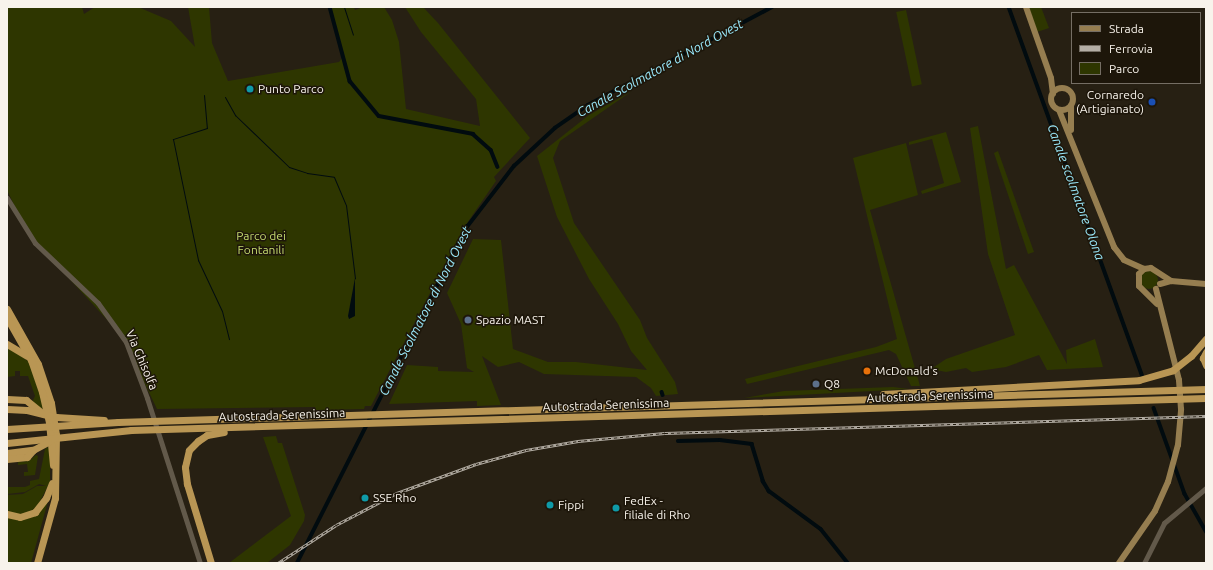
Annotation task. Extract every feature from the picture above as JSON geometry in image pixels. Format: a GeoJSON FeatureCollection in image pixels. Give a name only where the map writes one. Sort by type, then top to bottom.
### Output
{"type":"FeatureCollection","features":[{"type":"Feature","properties":{"kind":"highway"},"geometry":{"type":"LineString","coordinates":[[7,309],[34,354],[48,404],[55,454],[53,507],[37,563]]}},
{"type":"Feature","properties":{"kind":"highway"},"geometry":{"type":"LineString","coordinates":[[7,318],[31,360],[48,404]]}},
{"type":"Feature","properties":{"kind":"highway"},"geometry":{"type":"LineString","coordinates":[[831,400],[861,395],[924,390],[1139,380],[1173,370],[1191,356],[1206,339]]}},
{"type":"Feature","properties":{"kind":"highway"},"geometry":{"type":"LineString","coordinates":[[7,344],[16,347],[31,360]]}},
{"type":"Feature","properties":{"kind":"highway"},"geometry":{"type":"LineString","coordinates":[[1206,352],[1203,358],[1206,365]]}},
{"type":"Feature","properties":{"kind":"highway","name":"Autostrada Serenissima"},"geometry":{"type":"LineString","coordinates":[[7,429],[118,422],[1206,389]]}},
{"type":"Feature","properties":{"kind":"highway"},"geometry":{"type":"LineString","coordinates":[[7,398],[28,401],[45,416]]}},
{"type":"Feature","properties":{"kind":"highway","name":"Autostrada Serenissima"},"geometry":{"type":"LineString","coordinates":[[7,443],[50,441],[119,431],[1206,398]]}},
{"type":"Feature","properties":{"kind":"highway"},"geometry":{"type":"LineString","coordinates":[[7,409],[27,410],[45,416],[118,422]]}},
{"type":"Feature","properties":{"kind":"highway"},"geometry":{"type":"LineString","coordinates":[[212,563],[186,478],[186,461],[189,450],[202,438],[213,434],[294,426]]}},
{"type":"Feature","properties":{"kind":"highway"},"geometry":{"type":"LineString","coordinates":[[7,453],[33,450],[50,441]]}},
{"type":"Feature","properties":{"kind":"highway"},"geometry":{"type":"LineString","coordinates":[[7,459],[27,457],[33,450]]}},
{"type":"Feature","properties":{"kind":"highway"},"geometry":{"type":"LineString","coordinates":[[34,563],[46,519],[55,454]]}},
{"type":"Feature","properties":{"kind":"highway"},"geometry":{"type":"LineString","coordinates":[[7,514],[20,517],[35,512],[46,498],[52,483]]}},
{"type":"Feature","properties":{"kind":"main road"},"geometry":{"type":"LineString","coordinates":[[1026,7],[1051,78],[1054,104],[1059,110],[1079,155],[1112,243],[1120,256],[1130,264],[1144,269],[1152,268],[1171,281],[1206,284]]}},
{"type":"Feature","properties":{"kind":"main road"},"geometry":{"type":"LineString","coordinates":[[1051,78],[1062,88],[1070,92],[1073,98],[1070,121],[1079,155]]}},
{"type":"Feature","properties":{"kind":"main road"},"geometry":{"type":"LineString","coordinates":[[1053,94],[1062,88]]}},
{"type":"Feature","properties":{"kind":"main road"},"geometry":{"type":"LineString","coordinates":[[1059,110],[1066,110],[1071,106]]}},
{"type":"Feature","properties":{"kind":"main road"},"geometry":{"type":"LineString","coordinates":[[1130,264],[1142,289],[1160,309]]}},
{"type":"Feature","properties":{"kind":"main road"},"geometry":{"type":"LineString","coordinates":[[1137,277],[1144,269]]}},
{"type":"Feature","properties":{"kind":"main road"},"geometry":{"type":"LineString","coordinates":[[1119,563],[1149,522],[1168,482],[1178,445],[1181,392],[1172,345],[1160,309],[1158,286],[1159,274]]}},
{"type":"Feature","properties":{"kind":"main road"},"geometry":{"type":"LineString","coordinates":[[1142,289],[1150,291],[1171,281]]}},
{"type":"Feature","properties":{"kind":"street","name":"Via Ghisolfa"},"geometry":{"type":"LineString","coordinates":[[7,198],[35,243],[92,296],[116,327],[132,356],[164,449],[200,563]]}},
{"type":"Feature","properties":{"kind":"street"},"geometry":{"type":"LineString","coordinates":[[1197,494],[1206,484]]}},
{"type":"Feature","properties":{"kind":"street"},"geometry":{"type":"LineString","coordinates":[[1144,563],[1160,530],[1185,504],[1206,488]]}},
{"type":"Feature","properties":{"kind":"green space","name":"Parco dei Fontanili"},"geometry":{"type":"Polygon","coordinates":[[[7,7],[82,7],[84,14],[95,7],[138,7],[171,21],[195,47],[188,7],[209,7],[212,43],[228,81],[339,62],[342,58],[328,7],[354,7],[355,10],[363,7],[384,7],[392,20],[399,42],[406,109],[480,126],[476,99],[421,32],[405,7],[423,7],[438,23],[530,138],[494,177],[496,181],[465,226],[371,406],[365,406],[364,409],[316,410],[315,407],[157,409],[122,336],[28,234],[7,190],[7,7]]]}},
{"type":"Feature","properties":{"kind":"green space"},"geometry":{"type":"Polygon","coordinates":[[[1029,7],[1041,7],[1049,28],[1037,32],[1029,7]]]}},
{"type":"Feature","properties":{"kind":"green space"},"geometry":{"type":"Polygon","coordinates":[[[906,10],[922,84],[912,86],[896,12],[906,10]]]}},
{"type":"Feature","properties":{"kind":"green space"},"geometry":{"type":"Polygon","coordinates":[[[632,91],[560,141],[553,158],[574,223],[640,320],[647,338],[675,382],[678,394],[656,396],[651,388],[636,377],[544,374],[519,362],[498,367],[482,356],[501,405],[477,406],[477,401],[389,404],[407,365],[438,367],[438,371],[474,372],[467,368],[461,324],[447,293],[473,239],[501,240],[513,349],[548,362],[576,362],[647,370],[631,351],[618,324],[589,279],[557,217],[537,156],[589,115],[632,91]]]}},
{"type":"Feature","properties":{"kind":"green space"},"geometry":{"type":"Polygon","coordinates":[[[978,126],[1006,269],[1014,265],[1067,364],[1066,350],[1095,339],[1103,367],[1047,370],[1039,355],[1006,367],[972,372],[966,368],[946,372],[931,369],[946,359],[1015,335],[988,254],[970,128],[978,126]]]}},
{"type":"Feature","properties":{"kind":"green space"},"geometry":{"type":"Polygon","coordinates":[[[946,132],[961,182],[922,194],[921,191],[944,183],[932,139],[909,145],[909,142],[946,132]]]}},
{"type":"Feature","properties":{"kind":"green space"},"geometry":{"type":"Polygon","coordinates":[[[906,143],[918,195],[870,210],[920,386],[911,386],[896,354],[889,350],[747,384],[745,379],[876,347],[897,339],[853,158],[906,143]]]}},
{"type":"Feature","properties":{"kind":"green space"},"geometry":{"type":"Polygon","coordinates":[[[998,151],[1034,252],[1028,254],[994,153],[998,151]]]}},
{"type":"Feature","properties":{"kind":"green space"},"geometry":{"type":"Polygon","coordinates":[[[1145,271],[1153,271],[1158,276],[1156,287],[1153,289],[1145,289],[1140,284],[1140,276],[1145,271]]]}},
{"type":"Feature","properties":{"kind":"green space"},"geometry":{"type":"Polygon","coordinates":[[[7,345],[29,362],[45,411],[32,402],[35,396],[28,376],[20,376],[20,371],[15,371],[15,376],[7,377],[7,345]]]}},
{"type":"Feature","properties":{"kind":"green space"},"geometry":{"type":"Polygon","coordinates":[[[893,387],[909,389],[744,398],[784,391],[893,387]]]}},
{"type":"Feature","properties":{"kind":"green space"},"geometry":{"type":"Polygon","coordinates":[[[276,436],[278,443],[282,443],[305,515],[304,521],[290,545],[267,563],[229,563],[291,516],[263,437],[276,436]]]}},
{"type":"Feature","properties":{"kind":"green space"},"geometry":{"type":"Polygon","coordinates":[[[50,446],[50,482],[37,507],[23,515],[7,512],[7,495],[23,494],[37,486],[46,486],[39,484],[25,492],[7,494],[7,487],[25,487],[30,485],[30,481],[39,479],[45,449],[50,446]]]}},
{"type":"Feature","properties":{"kind":"green space"},"geometry":{"type":"Polygon","coordinates":[[[36,455],[38,456],[35,475],[24,476],[24,472],[28,472],[27,464],[18,465],[18,462],[29,461],[36,455]]]}},
{"type":"Feature","properties":{"kind":"green space"},"geometry":{"type":"Polygon","coordinates":[[[48,501],[31,563],[7,563],[7,516],[16,519],[48,501]]]}},
{"type":"Feature","properties":{"kind":"shaded area"},"geometry":{"type":"Polygon","coordinates":[[[355,278],[355,316],[349,319],[348,316],[355,278]]]}},
{"type":"Feature","properties":{"kind":"waterway"},"geometry":{"type":"LineString","coordinates":[[330,7],[350,81],[379,116],[473,134],[491,150],[498,167]]}},
{"type":"Feature","properties":{"kind":"waterway"},"geometry":{"type":"LineString","coordinates":[[344,7],[353,35]]}},
{"type":"Feature","properties":{"kind":"waterway","name":"Canale Scolmatore di Nord Ovest"},"geometry":{"type":"LineString","coordinates":[[297,563],[467,227],[514,166],[555,128],[588,105],[772,7]]}},
{"type":"Feature","properties":{"kind":"waterway","name":"Canale scolmatore Olona"},"geometry":{"type":"LineString","coordinates":[[1009,7],[1143,377]]}},
{"type":"Feature","properties":{"kind":"waterway"},"geometry":{"type":"LineString","coordinates":[[204,95],[207,128],[173,139],[198,260],[222,311],[229,339]]}},
{"type":"Feature","properties":{"kind":"waterway"},"geometry":{"type":"LineString","coordinates":[[225,97],[235,115],[289,167],[307,173],[334,177],[346,205],[355,278]]}},
{"type":"Feature","properties":{"kind":"waterway","name":"Canale scolmatore Olona"},"geometry":{"type":"LineString","coordinates":[[1154,408],[1185,494],[1206,531]]}},
{"type":"Feature","properties":{"kind":"waterway"},"geometry":{"type":"LineString","coordinates":[[678,441],[720,440],[752,444],[763,481],[769,491],[821,529],[848,563]]}},
{"type":"Feature","properties":{"kind":"railway"},"geometry":{"type":"LineString","coordinates":[[278,563],[336,525],[397,493],[476,464],[526,450],[578,441],[665,433],[1206,416]]}},
{"type":"Feature","properties":{"kind":"place","name":"Punto Parco"},"geometry":{"type":"Point","coordinates":[250,89]}},
{"type":"Feature","properties":{"kind":"place","name":"Cornaredo (Artigianato)"},"geometry":{"type":"Point","coordinates":[1152,102]}},
{"type":"Feature","properties":{"kind":"place","name":"Spazio MAST"},"geometry":{"type":"Point","coordinates":[468,320]}},
{"type":"Feature","properties":{"kind":"place","name":"McDonald's"},"geometry":{"type":"Point","coordinates":[867,371]}},
{"type":"Feature","properties":{"kind":"place","name":"Q8"},"geometry":{"type":"Point","coordinates":[816,384]}},
{"type":"Feature","properties":{"kind":"place","name":"SSE Rho"},"geometry":{"type":"Point","coordinates":[365,498]}},
{"type":"Feature","properties":{"kind":"place","name":"Fippi"},"geometry":{"type":"Point","coordinates":[550,505]}},
{"type":"Feature","properties":{"kind":"place","name":"FedEx - filiale di Rho"},"geometry":{"type":"Point","coordinates":[616,508]}}]}
